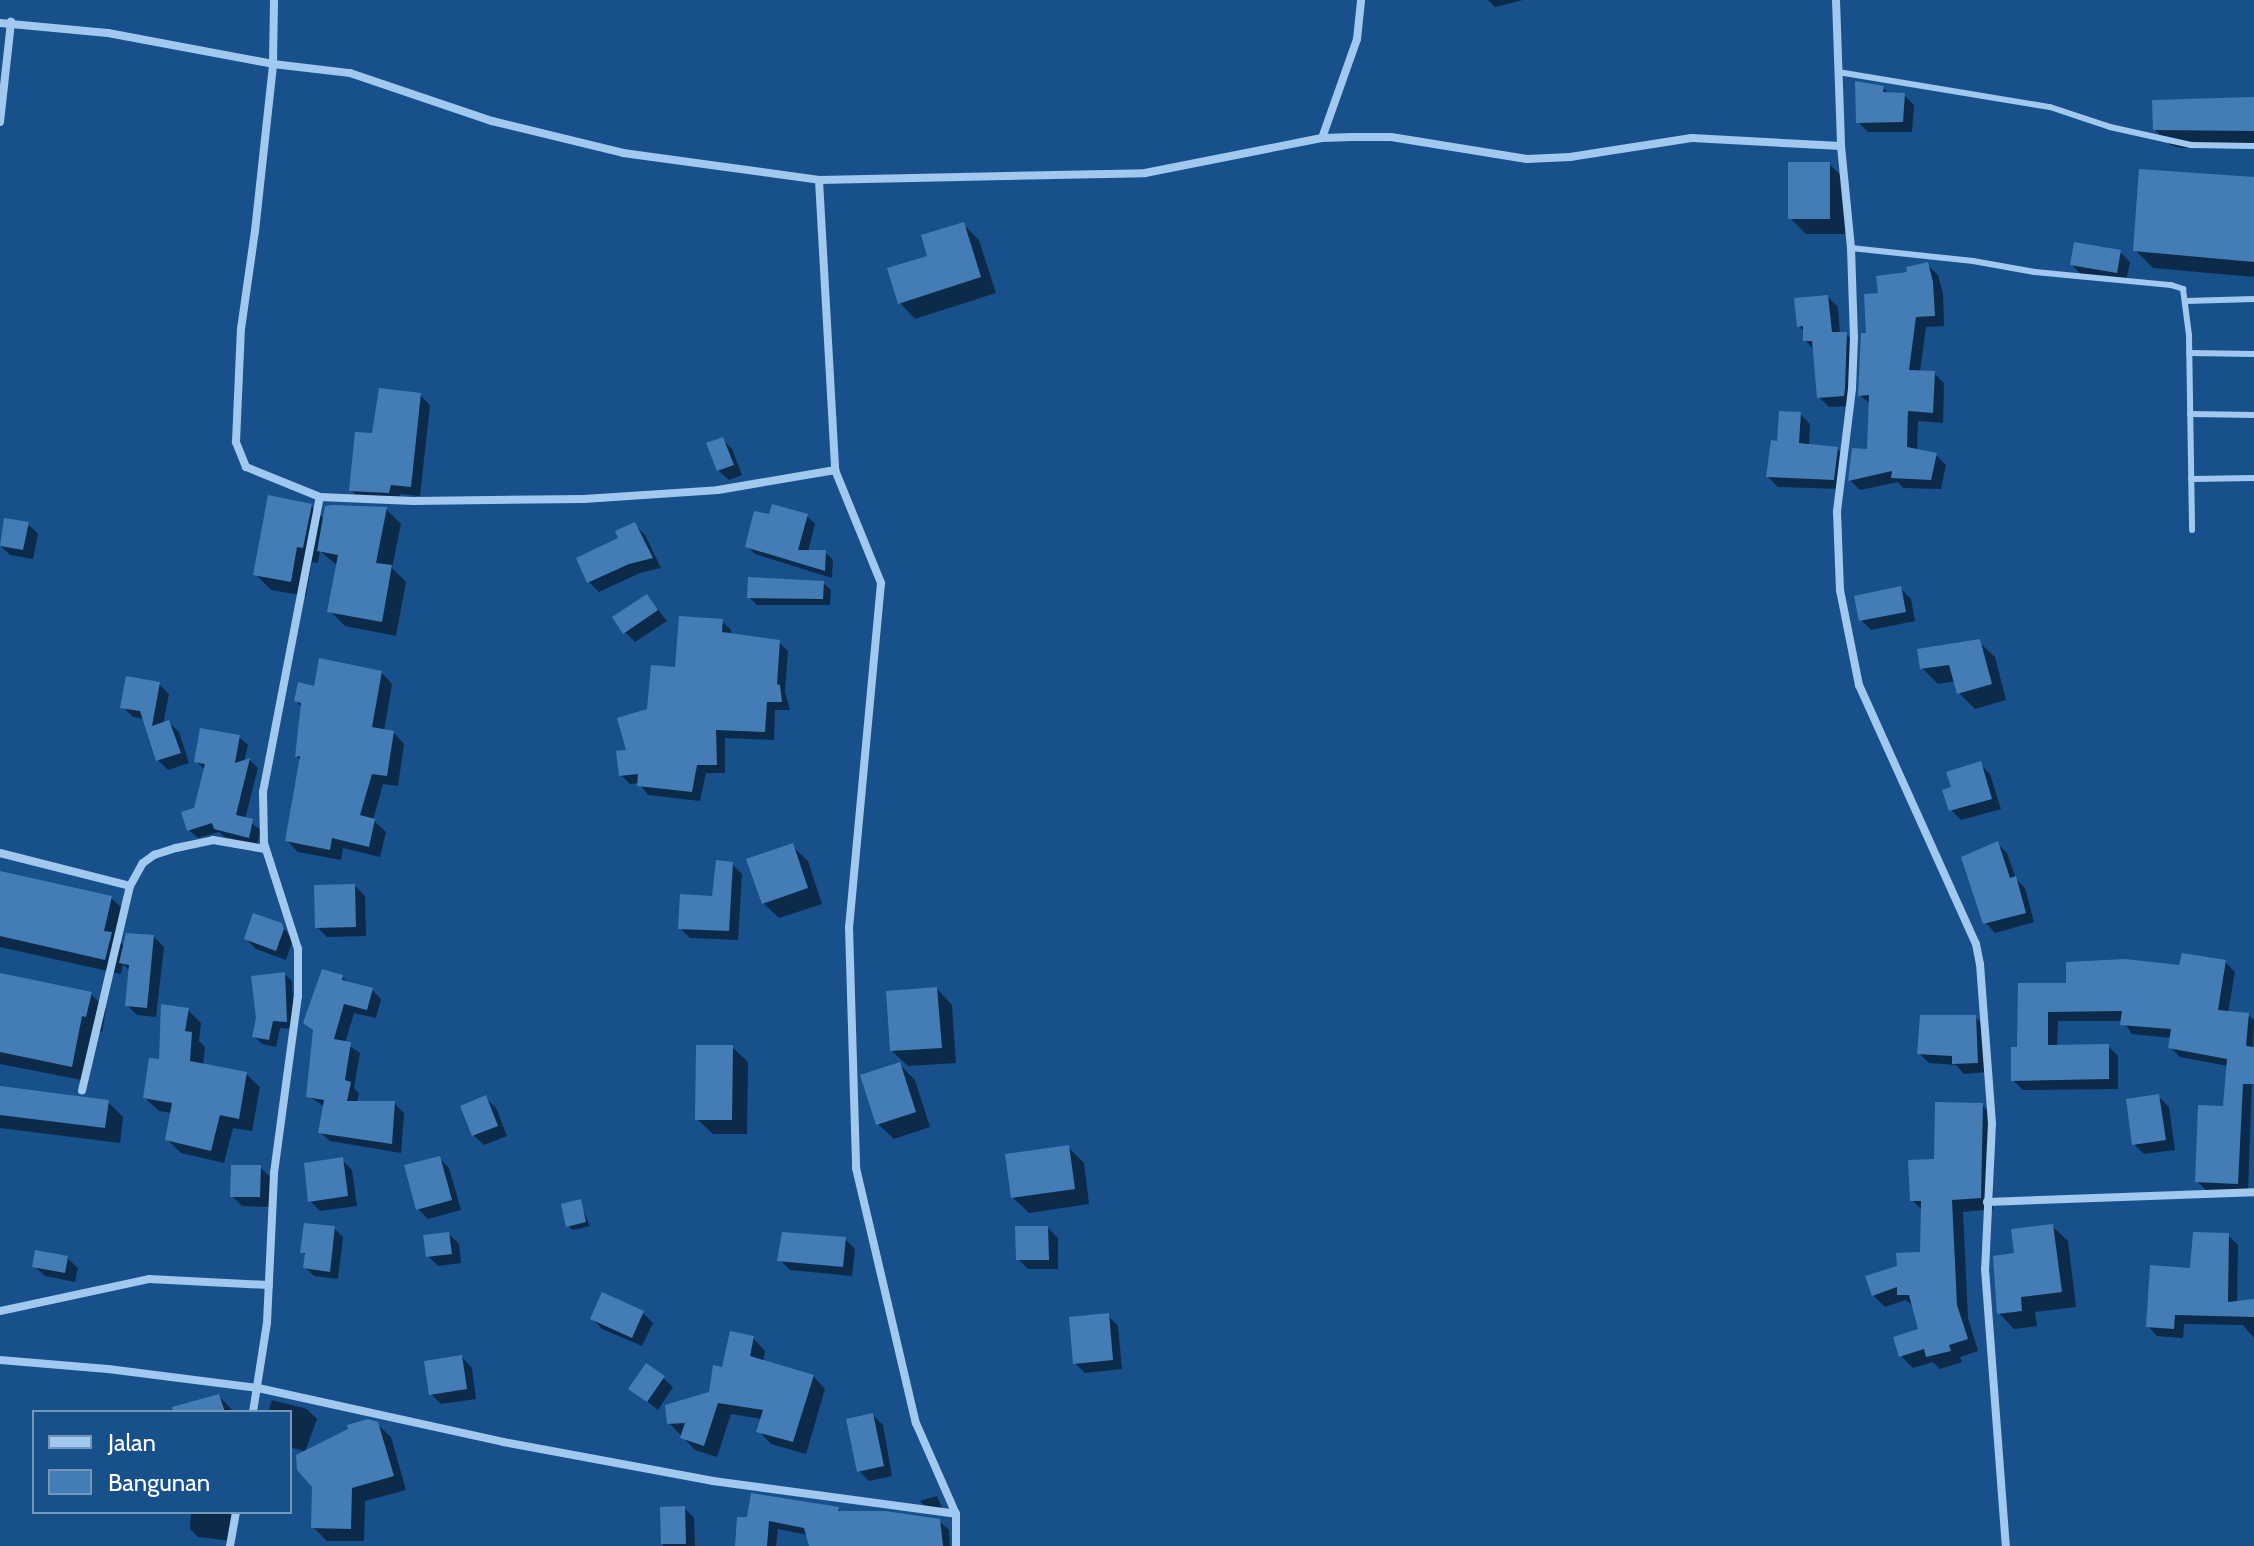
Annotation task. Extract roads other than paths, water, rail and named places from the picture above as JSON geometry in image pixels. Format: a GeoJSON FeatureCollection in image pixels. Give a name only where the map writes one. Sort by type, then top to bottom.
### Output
{"type":"FeatureCollection","features":[{"type":"Feature","properties":{"kind":"street"},"geometry":{"type":"LineString","coordinates":[[274,0],[273,64],[241,329],[236,442],[246,467],[320,497],[413,501],[584,499],[718,490],[835,470]]}},
{"type":"Feature","properties":{"kind":"street"},"geometry":{"type":"LineString","coordinates":[[1322,138],[1357,39],[1361,0]]}},
{"type":"Feature","properties":{"kind":"street"},"geometry":{"type":"LineString","coordinates":[[1836,0],[1841,146],[1851,248],[1854,337],[1852,389],[1837,512],[1840,590],[1859,685],[1976,944],[1992,1123],[1985,1269],[2006,1546]]}},
{"type":"Feature","properties":{"kind":"street"},"geometry":{"type":"LineString","coordinates":[[0,122],[11,22]]}},
{"type":"Feature","properties":{"kind":"street"},"geometry":{"type":"LineString","coordinates":[[0,23],[108,33],[273,64],[350,73],[492,121],[623,153],[819,180],[1145,173],[1322,138],[1391,137],[1527,159],[1570,157],[1692,138],[1841,146]]}},
{"type":"Feature","properties":{"kind":"street"},"geometry":{"type":"LineString","coordinates":[[819,180],[835,470],[881,583],[849,927],[856,1168],[916,1423],[956,1514],[956,1546]]}},
{"type":"Feature","properties":{"kind":"street"},"geometry":{"type":"LineString","coordinates":[[253,1410],[269,1285],[274,1173],[296,1012],[298,949],[265,849],[263,792],[320,497]]}},
{"type":"Feature","properties":{"kind":"street"},"geometry":{"type":"LineString","coordinates":[[82,1090],[130,886],[143,863],[154,855],[213,840],[265,849]]}},
{"type":"Feature","properties":{"kind":"street"},"geometry":{"type":"LineString","coordinates":[[0,853],[130,886]]}},
{"type":"Feature","properties":{"kind":"street"},"geometry":{"type":"LineString","coordinates":[[1987,1202],[2254,1192]]}},
{"type":"Feature","properties":{"kind":"street"},"geometry":{"type":"LineString","coordinates":[[0,1311],[149,1279],[269,1285]]}},
{"type":"Feature","properties":{"kind":"street"},"geometry":{"type":"LineString","coordinates":[[0,1360],[108,1369],[258,1388],[503,1442],[713,1481],[956,1514]]}},
{"type":"Feature","properties":{"kind":"street"},"geometry":{"type":"LineString","coordinates":[[230,1546],[236,1514]]}},
{"type":"Feature","properties":{"kind":"lane"},"geometry":{"type":"LineString","coordinates":[[1838,72],[2050,107],[2110,127],[2191,145],[2254,146]]}},
{"type":"Feature","properties":{"kind":"lane"},"geometry":{"type":"LineString","coordinates":[[1851,248],[1973,261],[2035,272],[2178,286],[2186,301],[2189,353],[2192,530]]}},
{"type":"Feature","properties":{"kind":"lane"},"geometry":{"type":"LineString","coordinates":[[2186,301],[2254,299]]}},
{"type":"Feature","properties":{"kind":"lane"},"geometry":{"type":"LineString","coordinates":[[2189,353],[2254,354]]}},
{"type":"Feature","properties":{"kind":"lane"},"geometry":{"type":"LineString","coordinates":[[2190,414],[2254,415]]}},
{"type":"Feature","properties":{"kind":"lane"},"geometry":{"type":"LineString","coordinates":[[2191,479],[2254,478]]}}]}
